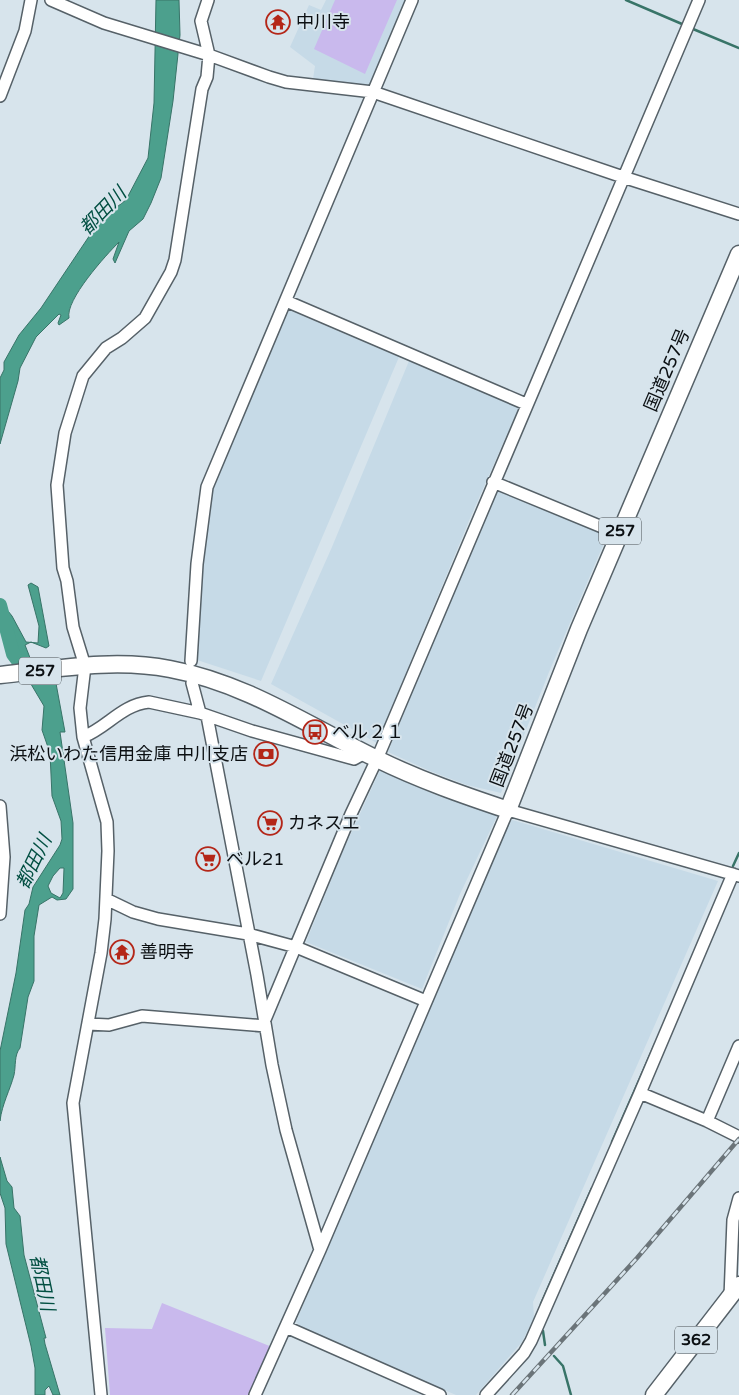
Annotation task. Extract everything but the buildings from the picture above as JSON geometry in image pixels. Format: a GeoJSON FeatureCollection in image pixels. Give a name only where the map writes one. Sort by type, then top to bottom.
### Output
{"type":"FeatureCollection","features":[{"type":"Feature","properties":{"kind":"highway","name":"国道257号"},"geometry":{"type":"LineString","coordinates":[[0,675],[116,664],[160,668],[202,676],[250,693],[371,756],[437,787],[508,810],[619,534],[739,254]]}},
{"type":"Feature","properties":{"kind":"highway","name":"362"},"geometry":{"type":"LineString","coordinates":[[654,1395],[734,1291]]}},
{"type":"Feature","properties":{"kind":"street"},"geometry":{"type":"LineString","coordinates":[[0,96],[25,31],[32,0]]}},
{"type":"Feature","properties":{"kind":"street"},"geometry":{"type":"LineString","coordinates":[[51,0],[104,24],[204,54],[286,82],[373,92],[623,177],[739,214]]}},
{"type":"Feature","properties":{"kind":"street"},"geometry":{"type":"LineString","coordinates":[[100,1395],[73,1103],[100,953],[106,899],[107,822],[83,737],[80,708],[82,666],[73,627],[58,527],[57,485],[65,433],[78,391],[87,370],[106,348],[122,338],[144,318],[171,272],[195,144],[202,89],[208,71],[204,54],[201,21],[208,0]]}},
{"type":"Feature","properties":{"kind":"street"},"geometry":{"type":"LineString","coordinates":[[191,661],[196,564],[205,495],[412,0]]}},
{"type":"Feature","properties":{"kind":"street"},"geometry":{"type":"LineString","coordinates":[[265,1024],[371,756],[493,482],[699,0]]}},
{"type":"Feature","properties":{"kind":"street"},"geometry":{"type":"LineString","coordinates":[[286,301],[526,404]]}},
{"type":"Feature","properties":{"kind":"street"},"geometry":{"type":"LineString","coordinates":[[493,482],[619,534]]}},
{"type":"Feature","properties":{"kind":"street"},"geometry":{"type":"LineString","coordinates":[[192,683],[203,714],[286,1130],[320,1250]]}},
{"type":"Feature","properties":{"kind":"street"},"geometry":{"type":"LineString","coordinates":[[83,737],[95,732],[119,712],[141,703],[149,702],[203,714],[252,732],[354,760],[371,756]]}},
{"type":"Feature","properties":{"kind":"street"},"geometry":{"type":"LineString","coordinates":[[0,806],[4,857],[0,914]]}},
{"type":"Feature","properties":{"kind":"street"},"geometry":{"type":"LineString","coordinates":[[255,1395],[320,1250],[508,810],[736,875],[531,1341],[524,1353],[486,1395]]}},
{"type":"Feature","properties":{"kind":"street"},"geometry":{"type":"LineString","coordinates":[[106,899],[133,912],[158,919],[248,934],[296,947],[426,1001]]}},
{"type":"Feature","properties":{"kind":"street"},"geometry":{"type":"LineString","coordinates":[[88,1024],[109,1025],[142,1016],[265,1024]]}},
{"type":"Feature","properties":{"kind":"street"},"geometry":{"type":"LineString","coordinates":[[707,1121],[739,1046]]}},
{"type":"Feature","properties":{"kind":"street"},"geometry":{"type":"LineString","coordinates":[[640,1093],[707,1121],[739,1137]]}},
{"type":"Feature","properties":{"kind":"street"},"geometry":{"type":"LineString","coordinates":[[734,1291],[731,1240],[733,1220],[739,1198]]}},
{"type":"Feature","properties":{"kind":"street"},"geometry":{"type":"LineString","coordinates":[[286,1327],[440,1395]]}},
{"type":"Feature","properties":{"kind":"shaded area"},"geometry":{"type":"Polygon","coordinates":[[[156,0],[179,0],[180,35],[173,101],[161,178],[143,219],[129,231],[115,263],[113,259],[119,242],[96,267],[80,289],[69,310],[69,318],[59,325],[61,315],[59,314],[36,337],[20,368],[0,444],[0,378],[4,370],[4,362],[19,335],[41,308],[100,220],[126,200],[148,158],[154,103],[156,0]]]}},
{"type":"Feature","properties":{"kind":"shaded area"},"geometry":{"type":"Polygon","coordinates":[[[326,0],[407,0],[371,86],[313,79],[315,66],[290,47],[309,5],[321,10],[326,0]]]}},
{"type":"Feature","properties":{"kind":"shaded area"},"geometry":{"type":"Polygon","coordinates":[[[335,0],[397,0],[365,74],[314,49],[335,0]]]}},
{"type":"Feature","properties":{"kind":"shaded area"},"geometry":{"type":"Polygon","coordinates":[[[289,310],[399,357],[261,681],[197,660],[202,581],[211,493],[289,310]]]}},
{"type":"Feature","properties":{"kind":"shaded area"},"geometry":{"type":"Polygon","coordinates":[[[409,361],[519,407],[471,516],[377,743],[271,684],[332,547],[409,361]]]}},
{"type":"Feature","properties":{"kind":"shaded area"},"geometry":{"type":"Polygon","coordinates":[[[496,489],[607,536],[549,672],[501,793],[467,785],[388,752],[496,489]]]}},
{"type":"Feature","properties":{"kind":"shaded area"},"geometry":{"type":"Polygon","coordinates":[[[31,583],[38,587],[49,646],[46,648],[32,643],[38,643],[39,626],[28,585],[31,583]]]}},
{"type":"Feature","properties":{"kind":"shaded area"},"geometry":{"type":"Polygon","coordinates":[[[0,601],[12,616],[26,642],[30,642],[25,645],[34,668],[55,678],[65,732],[60,732],[73,823],[73,889],[66,899],[57,900],[52,897],[39,905],[34,936],[34,981],[28,997],[14,1075],[2,1109],[0,1121],[0,1051],[16,973],[25,910],[29,904],[33,887],[62,839],[61,821],[52,796],[50,753],[42,730],[44,706],[19,664],[0,623],[0,601]],[[60,868],[48,886],[51,893],[60,898],[63,893],[64,868],[60,868]]]}},
{"type":"Feature","properties":{"kind":"shaded area"},"geometry":{"type":"Polygon","coordinates":[[[380,770],[438,796],[498,814],[460,894],[422,989],[306,942],[342,853],[380,770]]]}},
{"type":"Feature","properties":{"kind":"shaded area"},"geometry":{"type":"Polygon","coordinates":[[[509,819],[718,881],[533,1302],[534,1318],[522,1342],[476,1395],[456,1395],[305,1330],[296,1322],[509,819]]]}},
{"type":"Feature","properties":{"kind":"shaded area"},"geometry":{"type":"Polygon","coordinates":[[[0,1157],[7,1181],[12,1187],[14,1208],[20,1216],[24,1255],[46,1338],[44,1338],[45,1344],[60,1395],[53,1395],[49,1386],[45,1390],[45,1395],[35,1395],[35,1368],[31,1346],[6,1244],[5,1208],[0,1193],[0,1157]]]}},
{"type":"Feature","properties":{"kind":"shaded area"},"geometry":{"type":"Polygon","coordinates":[[[162,1303],[272,1347],[253,1395],[110,1395],[105,1328],[152,1329],[162,1303]]]}},
{"type":"Feature","properties":{"kind":"waterway"},"geometry":{"type":"LineString","coordinates":[[626,0],[682,24]]}},
{"type":"Feature","properties":{"kind":"waterway"},"geometry":{"type":"LineString","coordinates":[[693,29],[739,48]]}},
{"type":"Feature","properties":{"kind":"waterway","name":"都田川"},"geometry":{"type":"LineString","coordinates":[[0,605],[13,654],[28,674]]}},
{"type":"Feature","properties":{"kind":"waterway"},"geometry":{"type":"LineString","coordinates":[[733,866],[739,853]]}},
{"type":"Feature","properties":{"kind":"waterway"},"geometry":{"type":"LineString","coordinates":[[612,1142],[655,1044]]}},
{"type":"Feature","properties":{"kind":"waterway"},"geometry":{"type":"LineString","coordinates":[[541,1304],[592,1188]]}},
{"type":"Feature","properties":{"kind":"waterway"},"geometry":{"type":"LineString","coordinates":[[543,1331],[545,1345]]}},
{"type":"Feature","properties":{"kind":"waterway"},"geometry":{"type":"LineString","coordinates":[[554,1356],[563,1366],[571,1395]]}},
{"type":"Feature","properties":{"kind":"railway"},"geometry":{"type":"LineString","coordinates":[[512,1395],[637,1258],[739,1139]]}},
{"type":"Feature","properties":{"kind":"place","name":"中川寺"},"geometry":{"type":"Point","coordinates":[278,22]}},
{"type":"Feature","properties":{"kind":"place","name":"ベル２１"},"geometry":{"type":"Point","coordinates":[315,732]}},
{"type":"Feature","properties":{"kind":"place","name":"浜松いわた信用金庫 中川支店"},"geometry":{"type":"Point","coordinates":[266,754]}},
{"type":"Feature","properties":{"kind":"place","name":"カネスエ"},"geometry":{"type":"Point","coordinates":[270,823]}},
{"type":"Feature","properties":{"kind":"place","name":"ベル21"},"geometry":{"type":"Point","coordinates":[208,859]}},
{"type":"Feature","properties":{"kind":"place","name":"善明寺"},"geometry":{"type":"Point","coordinates":[122,952]}}]}
